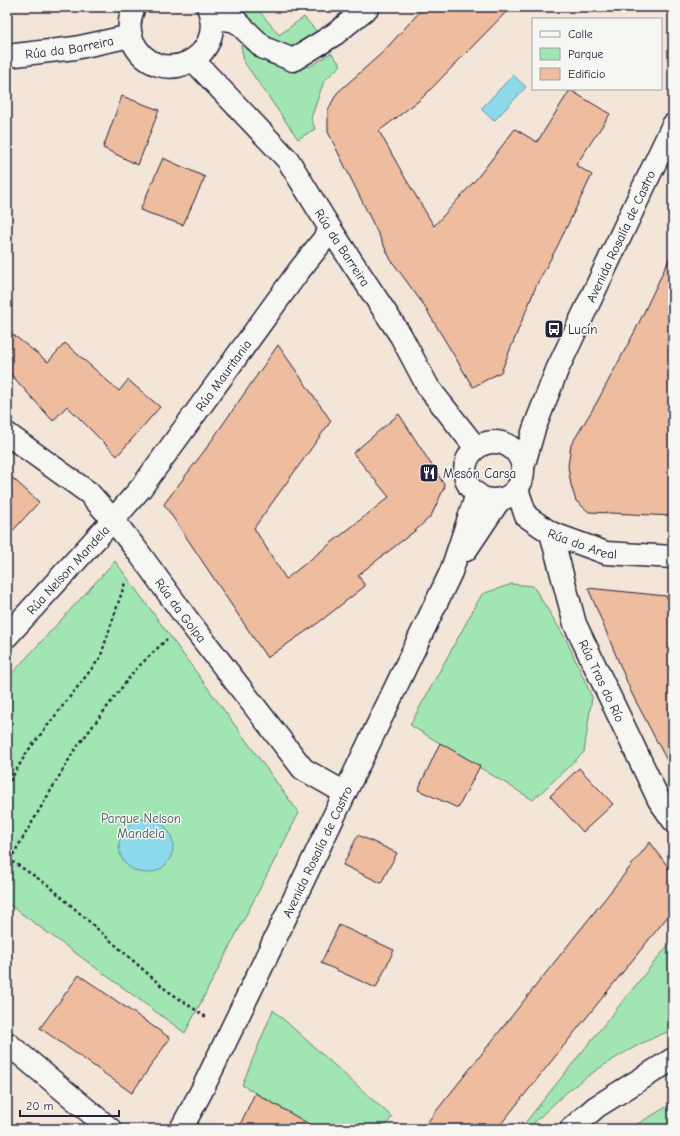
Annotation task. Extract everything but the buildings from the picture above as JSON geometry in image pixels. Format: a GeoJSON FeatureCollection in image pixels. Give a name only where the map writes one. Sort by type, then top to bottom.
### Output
{"type":"FeatureCollection","features":[{"type":"Feature","properties":{"kind":"street","name":"Rúa da Barreira"},"geometry":{"type":"LineString","coordinates":[[134,7],[130,24],[131,36],[136,48],[145,58],[156,64],[168,67],[181,66],[193,60],[202,52],[209,41],[212,29],[210,12]]}},
{"type":"Feature","properties":{"kind":"street"},"geometry":{"type":"LineString","coordinates":[[210,12],[236,21],[264,48],[293,60],[335,34],[368,7]]}},
{"type":"Feature","properties":{"kind":"street","name":"Rúa da Barreira"},"geometry":{"type":"LineString","coordinates":[[7,56],[75,48],[131,36]]}},
{"type":"Feature","properties":{"kind":"street","name":"Rúa da Barreira"},"geometry":{"type":"LineString","coordinates":[[193,60],[288,160],[331,230],[401,336],[428,387],[476,448]]}},
{"type":"Feature","properties":{"kind":"street","name":"Avenida Rosalía de Castro"},"geometry":{"type":"LineString","coordinates":[[523,467],[534,429],[557,370],[673,125]]}},
{"type":"Feature","properties":{"kind":"street","name":"Rúa Mauritania"},"geometry":{"type":"LineString","coordinates":[[114,520],[141,488],[298,272],[331,230]]}},
{"type":"Feature","properties":{"kind":"street","name":"Avenida Rosalía de Castro"},"geometry":{"type":"LineString","coordinates":[[506,444],[526,421],[557,370]]}},
{"type":"Feature","properties":{"kind":"street","name":"Rúa da Golpa"},"geometry":{"type":"LineString","coordinates":[[7,434],[88,493],[114,520],[187,619],[303,769],[345,793]]}},
{"type":"Feature","properties":{"kind":"street"},"geometry":{"type":"LineString","coordinates":[[494,441],[506,444],[514,449],[520,457],[523,467],[522,480],[508,494],[486,499],[477,494],[470,486],[466,475],[466,465],[476,448],[494,441]]}},
{"type":"Feature","properties":{"kind":"street","name":"Avenida Rosalía de Castro"},"geometry":{"type":"LineString","coordinates":[[181,1129],[201,1092],[451,572],[477,494]]}},
{"type":"Feature","properties":{"kind":"street","name":"Avenida Rosalía de Castro"},"geometry":{"type":"LineString","coordinates":[[451,572],[508,494]]}},
{"type":"Feature","properties":{"kind":"street","name":"Rúa do Areal"},"geometry":{"type":"LineString","coordinates":[[508,494],[526,516],[552,533],[606,553],[673,557]]}},
{"type":"Feature","properties":{"kind":"street","name":"Rúa Nelson Mandela"},"geometry":{"type":"LineString","coordinates":[[7,636],[114,520]]}},
{"type":"Feature","properties":{"kind":"street","name":"Rúa Tras do Río"},"geometry":{"type":"LineString","coordinates":[[552,533],[575,624],[659,800],[673,820]]}},
{"type":"Feature","properties":{"kind":"street"},"geometry":{"type":"LineString","coordinates":[[7,1043],[110,1129]]}},
{"type":"Feature","properties":{"kind":"street"},"geometry":{"type":"LineString","coordinates":[[571,1129],[596,1107],[673,1059]]}},
{"type":"Feature","properties":{"kind":"path"},"geometry":{"type":"LineString","coordinates":[[7,786],[27,752],[100,658],[136,549]]}},
{"type":"Feature","properties":{"kind":"path"},"geometry":{"type":"LineString","coordinates":[[187,619],[135,670],[79,745],[8,859],[48,885],[164,989],[229,1033]]}},
{"type":"Feature","properties":{"kind":"green space"},"geometry":{"type":"Polygon","coordinates":[[[239,7],[256,7],[279,35],[304,17],[319,34],[307,44],[299,47],[281,45],[265,34],[239,7]]]}},
{"type":"Feature","properties":{"kind":"green space"},"geometry":{"type":"Polygon","coordinates":[[[241,45],[269,64],[290,69],[311,66],[331,53],[341,65],[324,81],[311,118],[315,129],[298,139],[244,62],[241,45]]]}},
{"type":"Feature","properties":{"kind":"green space","name":"Parque Nelson Mandela"},"geometry":{"type":"Polygon","coordinates":[[[115,561],[299,813],[185,1033],[7,903],[7,679],[115,561]]]}},
{"type":"Feature","properties":{"kind":"green space"},"geometry":{"type":"Polygon","coordinates":[[[512,584],[533,586],[566,639],[592,697],[584,752],[533,800],[410,725],[482,594],[512,584]]]}},
{"type":"Feature","properties":{"kind":"green space"},"geometry":{"type":"Polygon","coordinates":[[[673,939],[673,1030],[646,1041],[592,1073],[568,1091],[527,1129],[520,1129],[673,939]]]}},
{"type":"Feature","properties":{"kind":"green space"},"geometry":{"type":"Polygon","coordinates":[[[273,1010],[392,1117],[383,1129],[311,1129],[295,1116],[242,1085],[273,1010]]]}},
{"type":"Feature","properties":{"kind":"green space"},"geometry":{"type":"Polygon","coordinates":[[[673,1103],[673,1129],[630,1129],[634,1126],[673,1103]]]}},
{"type":"Feature","properties":{"kind":"water"},"geometry":{"type":"Polygon","coordinates":[[[513,75],[526,87],[494,121],[481,109],[513,75]]]}},
{"type":"Feature","properties":{"kind":"water"},"geometry":{"type":"Polygon","coordinates":[[[146,819],[156,821],[165,827],[171,836],[173,846],[171,856],[165,865],[156,871],[146,873],[136,871],[127,865],[121,856],[119,846],[121,836],[127,827],[136,821],[146,819]]]}},
{"type":"Feature","properties":{"kind":"place","name":"Lucín"},"geometry":{"type":"Point","coordinates":[554,329]}},
{"type":"Feature","properties":{"kind":"place","name":"Mesón Carsa"},"geometry":{"type":"Point","coordinates":[429,473]}}]}
